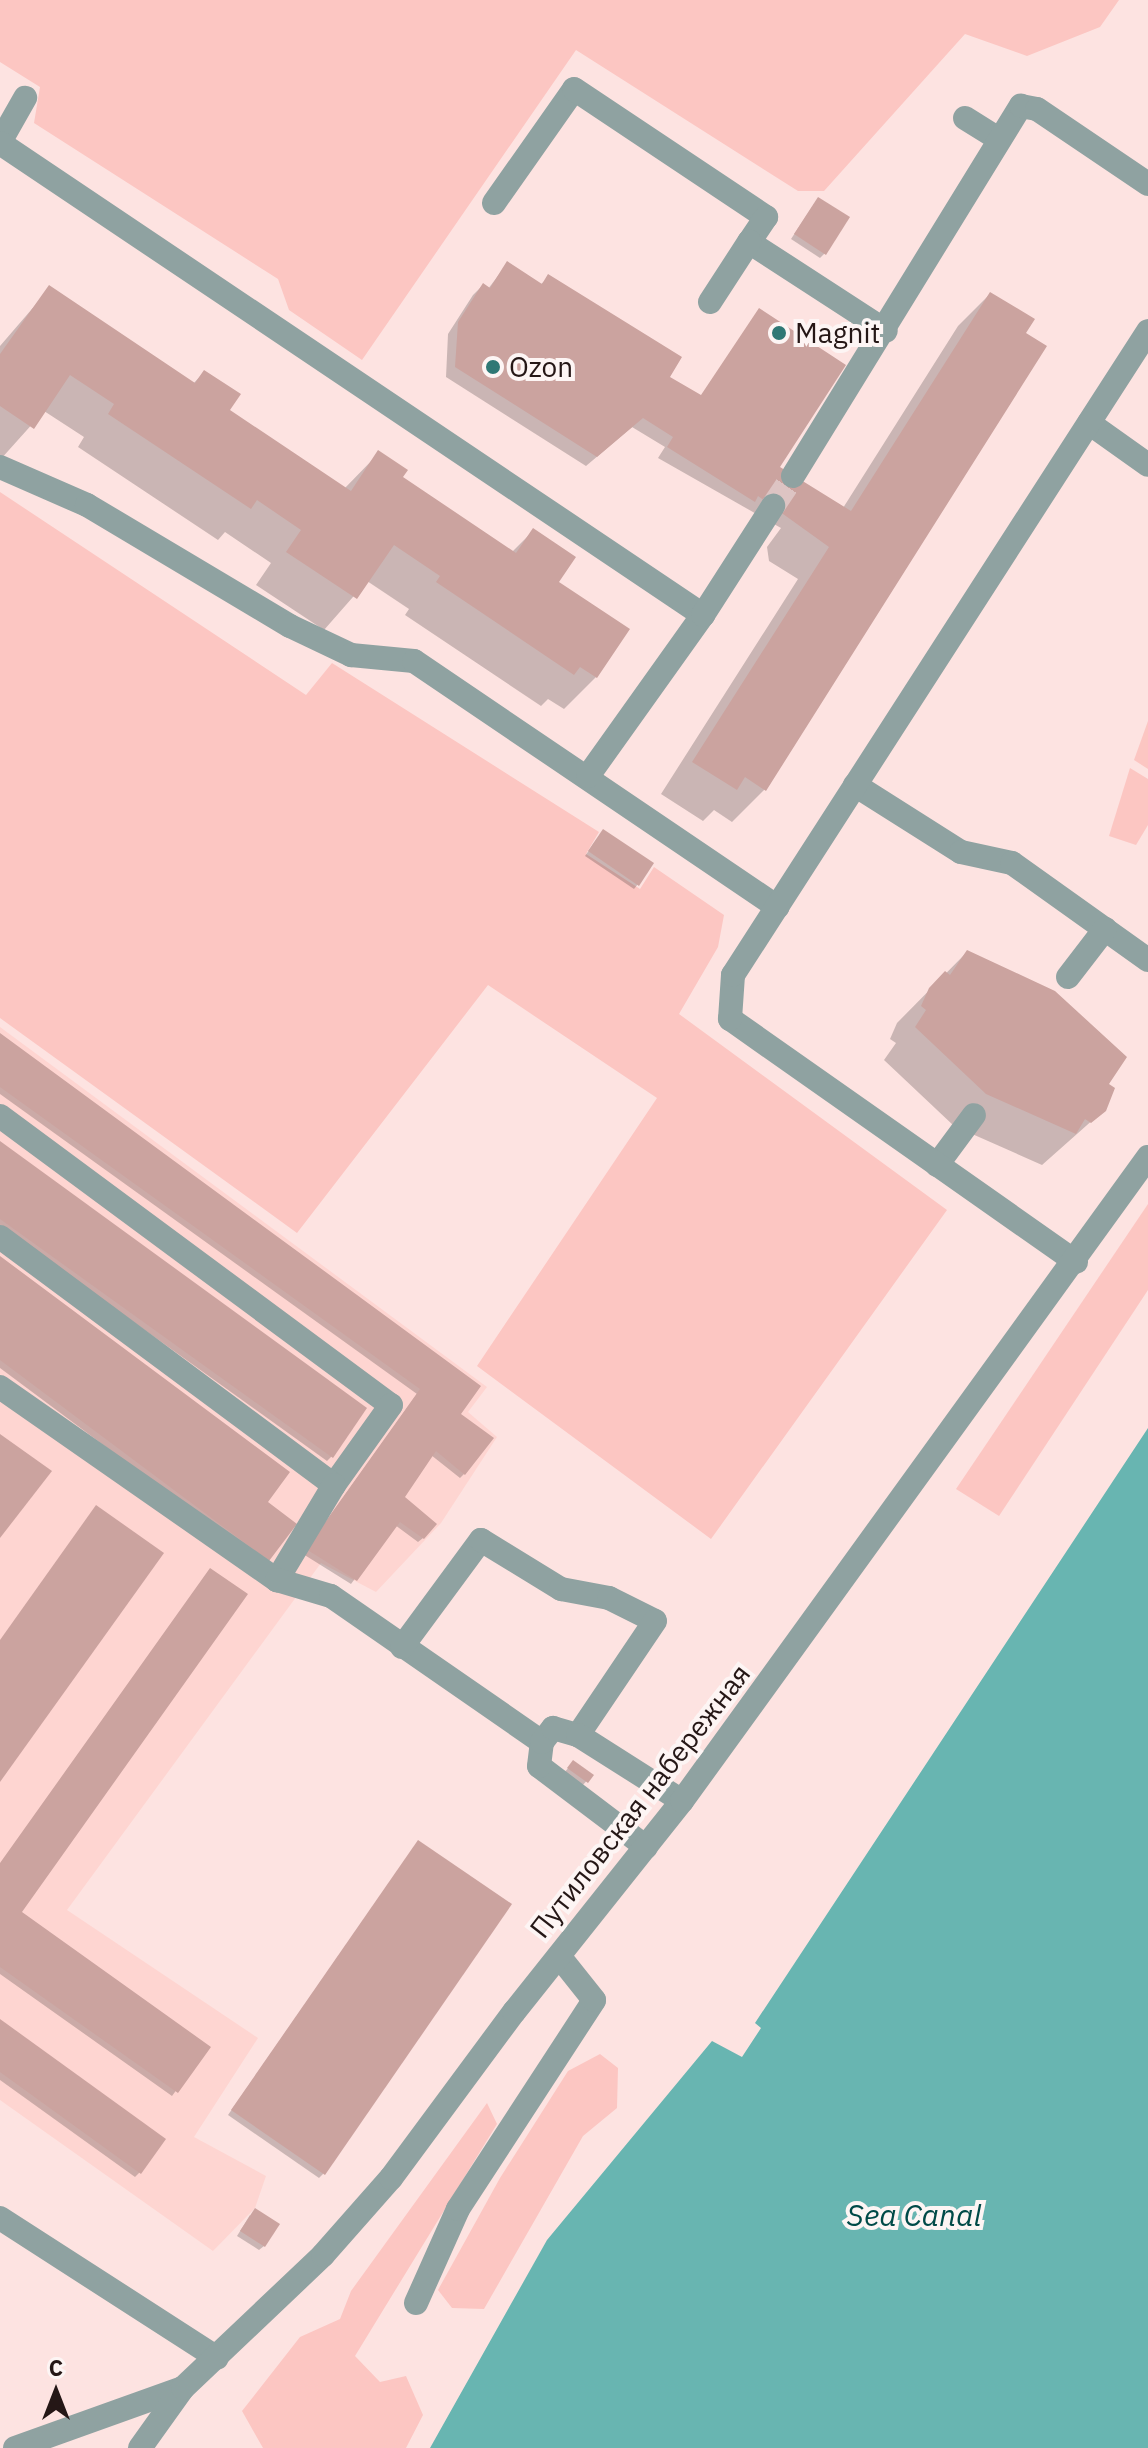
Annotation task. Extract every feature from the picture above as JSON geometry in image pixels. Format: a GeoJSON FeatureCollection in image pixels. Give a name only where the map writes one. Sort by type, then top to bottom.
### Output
{"type":"FeatureCollection","features":[{"type":"Feature","properties":{"kind":"street"},"geometry":{"type":"LineString","coordinates":[[494,203],[574,89],[766,217],[710,302]]}},
{"type":"Feature","properties":{"kind":"street"},"geometry":{"type":"LineString","coordinates":[[25,98],[0,142],[703,615]]}},
{"type":"Feature","properties":{"kind":"street"},"geometry":{"type":"LineString","coordinates":[[793,476],[886,331],[998,139],[1021,106],[1037,109],[1148,184]]}},
{"type":"Feature","properties":{"kind":"street"},"geometry":{"type":"LineString","coordinates":[[965,118],[998,139]]}},
{"type":"Feature","properties":{"kind":"street"},"geometry":{"type":"LineString","coordinates":[[749,242],[886,331]]}},
{"type":"Feature","properties":{"kind":"street"},"geometry":{"type":"LineString","coordinates":[[1076,1262],[730,1019],[733,975],[1148,331]]}},
{"type":"Feature","properties":{"kind":"street"},"geometry":{"type":"LineString","coordinates":[[1089,423],[1148,465]]}},
{"type":"Feature","properties":{"kind":"street"},"geometry":{"type":"LineString","coordinates":[[0,467],[87,505],[290,626],[351,655],[414,661],[588,776],[777,907]]}},
{"type":"Feature","properties":{"kind":"street"},"geometry":{"type":"LineString","coordinates":[[588,776],[703,615],[773,506]]}},
{"type":"Feature","properties":{"kind":"street"},"geometry":{"type":"LineString","coordinates":[[855,785],[961,852],[1012,863],[1148,960]]}},
{"type":"Feature","properties":{"kind":"street"},"geometry":{"type":"LineString","coordinates":[[1068,977],[1105,929]]}},
{"type":"Feature","properties":{"kind":"street"},"geometry":{"type":"LineString","coordinates":[[937,1165],[974,1115]]}},
{"type":"Feature","properties":{"kind":"street"},"geometry":{"type":"LineString","coordinates":[[0,1116],[391,1405],[334,1485],[277,1580]]}},
{"type":"Feature","properties":{"kind":"street","name":"Путиловская набережная"},"geometry":{"type":"LineString","coordinates":[[140,2448],[183,2388],[323,2255],[391,2178],[559,1956],[682,1801],[1076,1262],[1148,1157]]}},
{"type":"Feature","properties":{"kind":"street"},"geometry":{"type":"LineString","coordinates":[[0,1237],[334,1485]]}},
{"type":"Feature","properties":{"kind":"street"},"geometry":{"type":"LineString","coordinates":[[0,1387],[277,1580],[331,1596],[542,1742]]}},
{"type":"Feature","properties":{"kind":"street"},"geometry":{"type":"LineString","coordinates":[[402,1647],[481,1540],[561,1589],[609,1598],[655,1621],[578,1735]]}},
{"type":"Feature","properties":{"kind":"street"},"geometry":{"type":"LineString","coordinates":[[646,1847],[539,1766],[542,1742],[553,1728],[578,1735],[682,1801]]}},
{"type":"Feature","properties":{"kind":"street"},"geometry":{"type":"LineString","coordinates":[[416,2303],[458,2209],[594,2000],[559,1956]]}},
{"type":"Feature","properties":{"kind":"street"},"geometry":{"type":"LineString","coordinates":[[0,2218],[217,2358]]}},
{"type":"Feature","properties":{"kind":"street"},"geometry":{"type":"LineString","coordinates":[[15,2448],[183,2388]]}},
{"type":"Feature","properties":{"kind":"shaded area"},"geometry":{"type":"Polygon","coordinates":[[[0,0],[1119,0],[1100,27],[1027,56],[965,34],[824,191],[798,191],[576,50],[362,360],[289,310],[278,279],[34,123],[40,87],[0,62],[0,0]]]}},
{"type":"Feature","properties":{"kind":"shaded area"},"geometry":{"type":"Polygon","coordinates":[[[0,492],[306,695],[332,663],[599,832],[586,854],[640,889],[654,867],[724,915],[718,947],[679,1014],[947,1210],[711,1539],[477,1366],[657,1098],[488,985],[297,1233],[0,1018],[0,492]]]}},
{"type":"Feature","properties":{"kind":"shaded area"},"geometry":{"type":"Polygon","coordinates":[[[1148,721],[1148,769],[1134,760],[1148,721]]]}},
{"type":"Feature","properties":{"kind":"shaded area"},"geometry":{"type":"Polygon","coordinates":[[[1130,768],[1148,779],[1148,825],[1136,845],[1109,836],[1130,768]]]}},
{"type":"Feature","properties":{"kind":"shaded area"},"geometry":{"type":"Polygon","coordinates":[[[0,1027],[487,1387],[468,1412],[497,1437],[441,1523],[376,1592],[321,1563],[67,1910],[258,2038],[194,2137],[266,2176],[255,2208],[213,2251],[0,2100],[0,1027]]]}},
{"type":"Feature","properties":{"kind":"shaded area"},"geometry":{"type":"Polygon","coordinates":[[[1148,1204],[1148,1290],[999,1516],[956,1489],[1148,1204]]]}},
{"type":"Feature","properties":{"kind":"shaded area"},"geometry":{"type":"Polygon","coordinates":[[[600,2054],[618,2068],[617,2108],[583,2136],[484,2309],[452,2308],[438,2290],[500,2178],[568,2071],[600,2054]]]}},
{"type":"Feature","properties":{"kind":"shaded area"},"geometry":{"type":"Polygon","coordinates":[[[487,2103],[497,2124],[355,2356],[380,2382],[406,2376],[423,2415],[406,2448],[263,2448],[242,2411],[300,2337],[340,2319],[351,2291],[487,2103]]]}},
{"type":"Feature","properties":{"kind":"water","name":"Sea Canal"},"geometry":{"type":"Polygon","coordinates":[[[1148,1428],[1148,2448],[430,2448],[547,2240],[712,2041],[742,2057],[761,2028],[755,2023],[1148,1428]]]}},
{"type":"Feature","properties":{"kind":"building"},"geometry":{"type":"Polygon","coordinates":[[[818,197],[850,217],[826,255],[794,234],[818,197]]]}},
{"type":"Feature","properties":{"kind":"building"},"geometry":{"type":"Polygon","coordinates":[[[507,261],[542,284],[548,274],[682,357],[670,377],[701,395],[759,308],[846,365],[780,467],[851,511],[990,292],[1035,319],[1026,333],[1047,346],[766,791],[745,777],[737,790],[692,762],[829,547],[758,496],[755,502],[667,447],[673,437],[643,418],[597,457],[455,367],[458,322],[483,283],[490,288],[507,261]]]}},
{"type":"Feature","properties":{"kind":"building"},"geometry":{"type":"Polygon","coordinates":[[[49,285],[195,383],[204,370],[241,394],[230,410],[351,491],[378,450],[408,470],[403,477],[516,553],[533,528],[576,557],[559,582],[630,629],[597,678],[580,667],[574,675],[436,582],[440,576],[394,545],[357,599],[286,552],[301,530],[257,500],[251,509],[108,414],[114,404],[70,375],[34,429],[0,406],[0,354],[49,285]]]}},
{"type":"Feature","properties":{"kind":"building"},"geometry":{"type":"Polygon","coordinates":[[[603,829],[654,863],[639,886],[588,851],[603,829]]]}},
{"type":"Feature","properties":{"kind":"building"},"geometry":{"type":"Polygon","coordinates":[[[967,950],[1055,991],[1127,1057],[1109,1084],[1115,1088],[1106,1111],[1091,1123],[1085,1119],[1076,1134],[986,1094],[915,1027],[926,1010],[921,1006],[929,988],[945,971],[950,975],[967,950]]]}},
{"type":"Feature","properties":{"kind":"building"},"geometry":{"type":"Polygon","coordinates":[[[0,1033],[481,1386],[461,1414],[494,1438],[465,1475],[436,1451],[405,1497],[437,1524],[424,1539],[400,1522],[357,1581],[306,1549],[420,1389],[0,1087],[0,1033]]]}},
{"type":"Feature","properties":{"kind":"building"},"geometry":{"type":"Polygon","coordinates":[[[0,1141],[367,1408],[333,1458],[0,1219],[0,1141]]]}},
{"type":"Feature","properties":{"kind":"building"},"geometry":{"type":"Polygon","coordinates":[[[0,1256],[290,1472],[268,1502],[297,1524],[269,1561],[0,1360],[0,1256]]]}},
{"type":"Feature","properties":{"kind":"building"},"geometry":{"type":"Polygon","coordinates":[[[0,1434],[52,1471],[0,1538],[0,1434]]]}},
{"type":"Feature","properties":{"kind":"building"},"geometry":{"type":"Polygon","coordinates":[[[96,1505],[164,1553],[0,1782],[0,1640],[96,1505]]]}},
{"type":"Feature","properties":{"kind":"building"},"geometry":{"type":"Polygon","coordinates":[[[210,1568],[248,1594],[22,1912],[211,2047],[178,2093],[0,1967],[0,1863],[210,1568]]]}},
{"type":"Feature","properties":{"kind":"building"},"geometry":{"type":"Polygon","coordinates":[[[573,1760],[594,1775],[588,1783],[567,1768],[573,1760]]]}},
{"type":"Feature","properties":{"kind":"building"},"geometry":{"type":"Polygon","coordinates":[[[418,1840],[512,1904],[325,2175],[231,2110],[418,1840]]]}},
{"type":"Feature","properties":{"kind":"building"},"geometry":{"type":"Polygon","coordinates":[[[0,2019],[166,2139],[141,2174],[0,2072],[0,2019]]]}},
{"type":"Feature","properties":{"kind":"building"},"geometry":{"type":"Polygon","coordinates":[[[255,2208],[280,2224],[265,2247],[240,2231],[255,2208]]]}},
{"type":"Feature","properties":{"kind":"tunnel"},"geometry":{"type":"LineString","coordinates":[[773,506],[793,476]]}},
{"type":"Feature","properties":{"kind":"place","name":"Magnit"},"geometry":{"type":"Point","coordinates":[779,333]}},
{"type":"Feature","properties":{"kind":"place","name":"Ozon"},"geometry":{"type":"Point","coordinates":[493,367]}}]}
